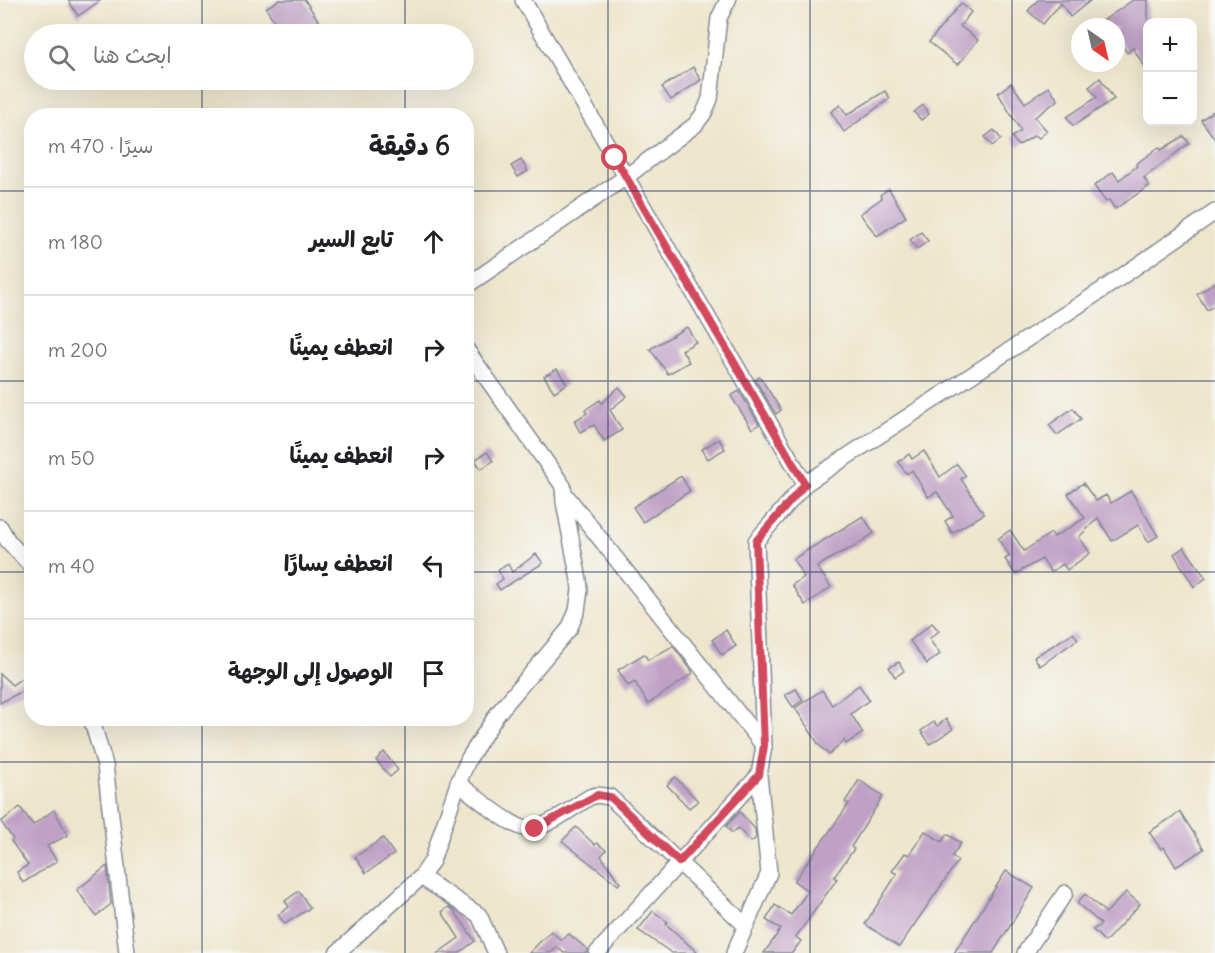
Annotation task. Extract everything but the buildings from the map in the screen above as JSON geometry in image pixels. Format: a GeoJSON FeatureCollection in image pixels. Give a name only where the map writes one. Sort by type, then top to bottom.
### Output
{"type":"FeatureCollection","features":[{"type":"Feature","properties":{"kind":"street"},"geometry":{"type":"LineString","coordinates":[[523,0],[805,484]]}},
{"type":"Feature","properties":{"kind":"street"},"geometry":{"type":"LineString","coordinates":[[474,281],[626,177],[695,125],[710,99],[719,18],[728,0]]}},
{"type":"Feature","properties":{"kind":"street"},"geometry":{"type":"LineString","coordinates":[[734,953],[770,873],[759,775],[764,746],[756,541],[805,484],[1102,290],[1215,212]]}},
{"type":"Feature","properties":{"kind":"street"},"geometry":{"type":"LineString","coordinates":[[474,360],[559,480],[564,493],[764,746]]}},
{"type":"Feature","properties":{"kind":"street"},"geometry":{"type":"LineString","coordinates":[[337,953],[421,877],[432,861],[458,783],[469,758],[492,720],[569,629],[577,611],[580,590],[564,493]]}},
{"type":"Feature","properties":{"kind":"street"},"geometry":{"type":"LineString","coordinates":[[0,527],[8,541],[24,558]]}},
{"type":"Feature","properties":{"kind":"street"},"geometry":{"type":"LineString","coordinates":[[93,726],[105,765],[127,953]]}},
{"type":"Feature","properties":{"kind":"street"},"geometry":{"type":"LineString","coordinates":[[597,953],[759,775]]}},
{"type":"Feature","properties":{"kind":"street"},"geometry":{"type":"LineString","coordinates":[[458,783],[516,825],[528,829],[541,826],[590,797],[604,795],[616,802],[745,925]]}},
{"type":"Feature","properties":{"kind":"street"},"geometry":{"type":"LineString","coordinates":[[421,877],[479,915],[496,953]]}},
{"type":"Feature","properties":{"kind":"street"},"geometry":{"type":"LineString","coordinates":[[1025,953],[1065,893]]}},
{"type":"Feature","properties":{"kind":"route"},"geometry":{"type":"LineString","coordinates":[[535,829],[590,797],[604,795],[616,802],[679,862],[759,775],[764,746],[756,541],[805,484],[615,158]]}}]}
